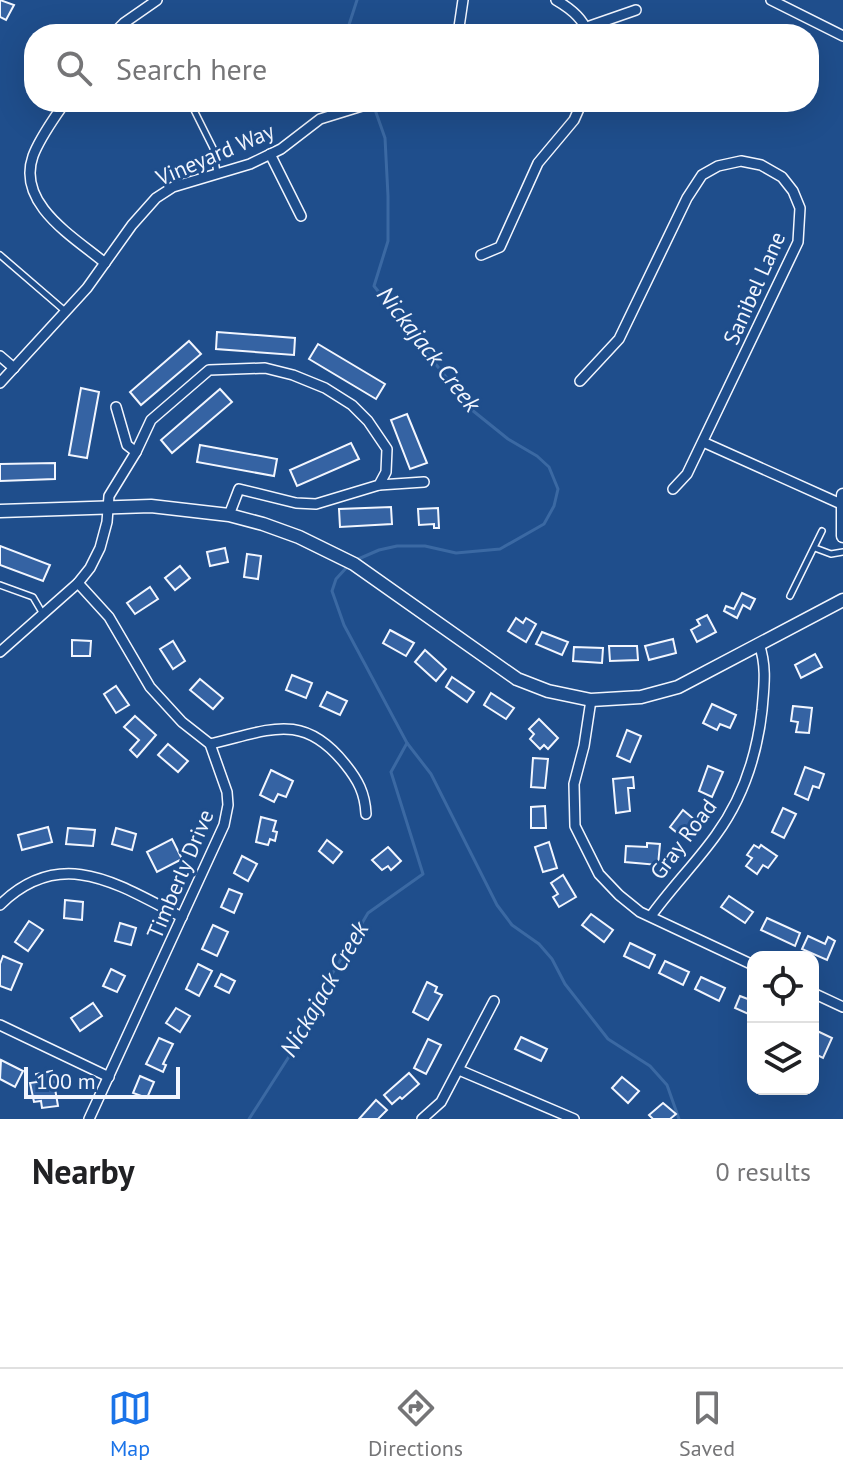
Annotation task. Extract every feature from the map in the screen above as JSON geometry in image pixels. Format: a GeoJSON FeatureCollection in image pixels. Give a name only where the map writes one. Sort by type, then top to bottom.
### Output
{"type":"FeatureCollection","features":[{"type":"Feature","properties":{"kind":"street"},"geometry":{"type":"LineString","coordinates":[[123,24],[157,0]]}},
{"type":"Feature","properties":{"kind":"street"},"geometry":{"type":"LineString","coordinates":[[459,24],[463,0]]}},
{"type":"Feature","properties":{"kind":"street"},"geometry":{"type":"LineString","coordinates":[[556,0],[568,7],[581,24]]}},
{"type":"Feature","properties":{"kind":"street"},"geometry":{"type":"LineString","coordinates":[[771,0],[843,36]]}},
{"type":"Feature","properties":{"kind":"street"},"geometry":{"type":"LineString","coordinates":[[603,24],[636,10]]}},
{"type":"Feature","properties":{"kind":"street"},"geometry":{"type":"LineString","coordinates":[[59,112],[33,157],[30,175],[34,194],[47,214],[105,263]]}},
{"type":"Feature","properties":{"kind":"street","name":"Vineyard Way"},"geometry":{"type":"LineString","coordinates":[[0,383],[65,312],[156,198],[173,187],[250,164],[270,154],[320,119],[343,112]]}},
{"type":"Feature","properties":{"kind":"street"},"geometry":{"type":"LineString","coordinates":[[481,255],[500,247],[538,163],[578,112]]}},
{"type":"Feature","properties":{"kind":"street"},"geometry":{"type":"LineString","coordinates":[[270,154],[301,216]]}},
{"type":"Feature","properties":{"kind":"street","name":"Sanibel Lane"},"geometry":{"type":"LineString","coordinates":[[580,381],[619,339],[687,198],[702,175],[718,166],[741,161],[761,165],[782,177],[793,191],[800,208],[798,242],[687,474],[673,489]]}},
{"type":"Feature","properties":{"kind":"street"},"geometry":{"type":"LineString","coordinates":[[0,356],[14,368]]}},
{"type":"Feature","properties":{"kind":"street"},"geometry":{"type":"LineString","coordinates":[[0,652],[78,583],[100,548],[107,522],[109,496],[151,420],[209,370],[265,368],[325,388],[352,405],[368,421],[387,449],[386,472],[379,485]]}},
{"type":"Feature","properties":{"kind":"street"},"geometry":{"type":"LineString","coordinates":[[116,407],[127,445],[136,452]]}},
{"type":"Feature","properties":{"kind":"street"},"geometry":{"type":"LineString","coordinates":[[703,442],[842,500],[843,536]]}},
{"type":"Feature","properties":{"kind":"street"},"geometry":{"type":"LineString","coordinates":[[229,515],[239,489],[296,503],[316,504],[379,485],[424,482]]}},
{"type":"Feature","properties":{"kind":"street"},"geometry":{"type":"LineString","coordinates":[[0,511],[174,507],[229,515],[299,537],[333,552],[380,582],[517,679],[548,691],[591,700],[641,697],[698,678],[843,600]]}},
{"type":"Feature","properties":{"kind":"street"},"geometry":{"type":"LineString","coordinates":[[78,583],[109,617],[150,687],[182,722],[210,744],[280,728],[306,731],[326,743],[355,776],[362,789],[366,814]]}},
{"type":"Feature","properties":{"kind":"street","name":"Gray Road"},"geometry":{"type":"LineString","coordinates":[[651,916],[716,835],[755,756],[764,689],[765,659],[759,644]]}},
{"type":"Feature","properties":{"kind":"street"},"geometry":{"type":"LineString","coordinates":[[591,700],[574,784],[575,826],[599,874],[640,912],[747,962]]}},
{"type":"Feature","properties":{"kind":"street","name":"Timberly Drive"},"geometry":{"type":"LineString","coordinates":[[89,1119],[227,814],[227,792],[210,744]]}},
{"type":"Feature","properties":{"kind":"street"},"geometry":{"type":"LineString","coordinates":[[0,905],[8,896],[35,881],[67,872],[113,883],[182,917]]}},
{"type":"Feature","properties":{"kind":"street"},"geometry":{"type":"LineString","coordinates":[[819,996],[843,1007]]}},
{"type":"Feature","properties":{"kind":"street"},"geometry":{"type":"LineString","coordinates":[[422,1119],[437,1107],[494,1001]]}},
{"type":"Feature","properties":{"kind":"street"},"geometry":{"type":"LineString","coordinates":[[0,1025],[109,1077]]}},
{"type":"Feature","properties":{"kind":"street"},"geometry":{"type":"LineString","coordinates":[[459,1070],[574,1119]]}},
{"type":"Feature","properties":{"kind":"lane"},"geometry":{"type":"LineString","coordinates":[[195,112],[213,148],[217,174]]}},
{"type":"Feature","properties":{"kind":"lane"},"geometry":{"type":"LineString","coordinates":[[0,255],[65,312]]}},
{"type":"Feature","properties":{"kind":"lane"},"geometry":{"type":"LineString","coordinates":[[790,596],[822,531]]}},
{"type":"Feature","properties":{"kind":"lane"},"geometry":{"type":"LineString","coordinates":[[815,548],[831,554],[843,552]]}},
{"type":"Feature","properties":{"kind":"lane"},"geometry":{"type":"LineString","coordinates":[[0,585],[33,597],[44,615]]}},
{"type":"Feature","properties":{"kind":"building"},"geometry":{"type":"Polygon","coordinates":[[[0,0],[14,5],[6,20],[0,17],[0,0]]]}},
{"type":"Feature","properties":{"kind":"building"},"geometry":{"type":"Polygon","coordinates":[[[217,332],[295,338],[294,355],[216,349],[217,332]]]}},
{"type":"Feature","properties":{"kind":"building"},"geometry":{"type":"Polygon","coordinates":[[[189,341],[201,354],[141,405],[130,392],[189,341]]]}},
{"type":"Feature","properties":{"kind":"building"},"geometry":{"type":"Polygon","coordinates":[[[318,344],[385,384],[376,399],[309,359],[318,344]]]}},
{"type":"Feature","properties":{"kind":"building"},"geometry":{"type":"Polygon","coordinates":[[[81,388],[99,392],[87,458],[69,455],[81,388]]]}},
{"type":"Feature","properties":{"kind":"building"},"geometry":{"type":"Polygon","coordinates":[[[220,389],[232,402],[172,453],[161,440],[220,389]]]}},
{"type":"Feature","properties":{"kind":"building"},"geometry":{"type":"Polygon","coordinates":[[[407,414],[427,463],[410,469],[391,420],[407,414]]]}},
{"type":"Feature","properties":{"kind":"building"},"geometry":{"type":"Polygon","coordinates":[[[351,443],[359,459],[297,486],[290,470],[351,443]]]}},
{"type":"Feature","properties":{"kind":"building"},"geometry":{"type":"Polygon","coordinates":[[[200,445],[277,459],[274,476],[197,462],[200,445]]]}},
{"type":"Feature","properties":{"kind":"building"},"geometry":{"type":"Polygon","coordinates":[[[55,463],[55,479],[0,481],[0,464],[55,463]]]}},
{"type":"Feature","properties":{"kind":"building"},"geometry":{"type":"Polygon","coordinates":[[[391,507],[392,524],[340,527],[339,509],[391,507]]]}},
{"type":"Feature","properties":{"kind":"building"},"geometry":{"type":"Polygon","coordinates":[[[438,508],[439,528],[434,528],[434,524],[419,525],[418,509],[438,508]]]}},
{"type":"Feature","properties":{"kind":"building"},"geometry":{"type":"Polygon","coordinates":[[[0,546],[50,565],[43,581],[0,565],[0,546]]]}},
{"type":"Feature","properties":{"kind":"building"},"geometry":{"type":"Polygon","coordinates":[[[225,548],[228,562],[210,566],[207,552],[225,548]]]}},
{"type":"Feature","properties":{"kind":"building"},"geometry":{"type":"Polygon","coordinates":[[[247,554],[261,556],[258,579],[244,577],[247,554]]]}},
{"type":"Feature","properties":{"kind":"building"},"geometry":{"type":"Polygon","coordinates":[[[180,566],[190,578],[175,590],[165,578],[180,566]]]}},
{"type":"Feature","properties":{"kind":"building"},"geometry":{"type":"Polygon","coordinates":[[[150,587],[158,599],[135,614],[127,603],[150,587]]]}},
{"type":"Feature","properties":{"kind":"building"},"geometry":{"type":"Polygon","coordinates":[[[742,593],[755,599],[750,609],[743,605],[737,618],[724,611],[726,606],[734,609],[742,593]]]}},
{"type":"Feature","properties":{"kind":"building"},"geometry":{"type":"Polygon","coordinates":[[[707,615],[716,632],[697,642],[691,630],[700,625],[697,620],[707,615]]]}},
{"type":"Feature","properties":{"kind":"building"},"geometry":{"type":"Polygon","coordinates":[[[516,618],[523,623],[526,618],[536,624],[526,642],[508,631],[516,618]]]}},
{"type":"Feature","properties":{"kind":"building"},"geometry":{"type":"Polygon","coordinates":[[[390,630],[414,643],[406,656],[383,643],[390,630]]]}},
{"type":"Feature","properties":{"kind":"building"},"geometry":{"type":"Polygon","coordinates":[[[542,632],[568,642],[562,655],[536,644],[542,632]]]}},
{"type":"Feature","properties":{"kind":"building"},"geometry":{"type":"Polygon","coordinates":[[[673,639],[676,653],[649,660],[645,646],[673,639]]]}},
{"type":"Feature","properties":{"kind":"building"},"geometry":{"type":"Polygon","coordinates":[[[72,640],[91,641],[90,656],[72,656],[72,640]]]}},
{"type":"Feature","properties":{"kind":"building"},"geometry":{"type":"Polygon","coordinates":[[[173,641],[185,661],[173,669],[160,649],[173,641]]]}},
{"type":"Feature","properties":{"kind":"building"},"geometry":{"type":"Polygon","coordinates":[[[609,646],[637,646],[638,660],[610,661],[609,646]]]}},
{"type":"Feature","properties":{"kind":"building"},"geometry":{"type":"Polygon","coordinates":[[[574,647],[603,648],[602,663],[573,661],[574,647]]]}},
{"type":"Feature","properties":{"kind":"building"},"geometry":{"type":"Polygon","coordinates":[[[425,650],[446,669],[436,681],[415,662],[425,650]]]}},
{"type":"Feature","properties":{"kind":"building"},"geometry":{"type":"Polygon","coordinates":[[[815,654],[822,667],[801,678],[795,665],[815,654]]]}},
{"type":"Feature","properties":{"kind":"building"},"geometry":{"type":"Polygon","coordinates":[[[292,675],[312,683],[306,698],[286,690],[292,675]]]}},
{"type":"Feature","properties":{"kind":"building"},"geometry":{"type":"Polygon","coordinates":[[[452,677],[474,692],[467,702],[446,687],[452,677]]]}},
{"type":"Feature","properties":{"kind":"building"},"geometry":{"type":"Polygon","coordinates":[[[200,679],[223,698],[213,709],[190,690],[200,679]]]}},
{"type":"Feature","properties":{"kind":"building"},"geometry":{"type":"Polygon","coordinates":[[[116,686],[129,705],[116,713],[104,694],[116,686]]]}},
{"type":"Feature","properties":{"kind":"building"},"geometry":{"type":"Polygon","coordinates":[[[327,692],[347,701],[340,715],[320,706],[327,692]]]}},
{"type":"Feature","properties":{"kind":"building"},"geometry":{"type":"Polygon","coordinates":[[[491,693],[514,708],[506,719],[484,705],[491,693]]]}},
{"type":"Feature","properties":{"kind":"building"},"geometry":{"type":"Polygon","coordinates":[[[712,704],[736,715],[730,728],[720,724],[717,730],[703,723],[712,704]]]}},
{"type":"Feature","properties":{"kind":"building"},"geometry":{"type":"Polygon","coordinates":[[[793,706],[812,708],[809,733],[796,732],[798,722],[791,721],[793,706]]]}},
{"type":"Feature","properties":{"kind":"building"},"geometry":{"type":"Polygon","coordinates":[[[135,716],[156,735],[137,757],[130,750],[139,740],[124,727],[135,716]]]}},
{"type":"Feature","properties":{"kind":"building"},"geometry":{"type":"Polygon","coordinates":[[[539,719],[558,738],[548,749],[544,745],[540,749],[530,739],[534,734],[529,729],[539,719]]]}},
{"type":"Feature","properties":{"kind":"building"},"geometry":{"type":"Polygon","coordinates":[[[627,730],[641,736],[630,762],[617,756],[627,730]]]}},
{"type":"Feature","properties":{"kind":"building"},"geometry":{"type":"Polygon","coordinates":[[[168,744],[188,761],[178,772],[158,755],[168,744]]]}},
{"type":"Feature","properties":{"kind":"building"},"geometry":{"type":"Polygon","coordinates":[[[533,758],[548,759],[545,788],[531,787],[533,758]]]}},
{"type":"Feature","properties":{"kind":"building"},"geometry":{"type":"Polygon","coordinates":[[[708,766],[723,772],[712,797],[699,791],[708,766]]]}},
{"type":"Feature","properties":{"kind":"building"},"geometry":{"type":"Polygon","coordinates":[[[805,767],[824,774],[819,788],[813,786],[808,800],[795,794],[805,767]]]}},
{"type":"Feature","properties":{"kind":"building"},"geometry":{"type":"Polygon","coordinates":[[[271,770],[293,781],[286,797],[278,794],[274,802],[260,795],[271,770]]]}},
{"type":"Feature","properties":{"kind":"building"},"geometry":{"type":"Polygon","coordinates":[[[633,777],[634,788],[628,788],[630,811],[616,813],[613,779],[633,777]]]}},
{"type":"Feature","properties":{"kind":"building"},"geometry":{"type":"Polygon","coordinates":[[[545,806],[546,828],[531,828],[531,807],[545,806]]]}},
{"type":"Feature","properties":{"kind":"building"},"geometry":{"type":"Polygon","coordinates":[[[783,808],[796,814],[784,838],[772,832],[783,808]]]}},
{"type":"Feature","properties":{"kind":"building"},"geometry":{"type":"Polygon","coordinates":[[[683,810],[695,820],[681,836],[670,827],[683,810]]]}},
{"type":"Feature","properties":{"kind":"building"},"geometry":{"type":"Polygon","coordinates":[[[261,817],[276,821],[273,831],[277,832],[275,841],[270,839],[268,845],[256,842],[261,817]]]}},
{"type":"Feature","properties":{"kind":"building"},"geometry":{"type":"Polygon","coordinates":[[[48,827],[52,842],[22,850],[18,835],[48,827]]]}},
{"type":"Feature","properties":{"kind":"building"},"geometry":{"type":"Polygon","coordinates":[[[68,828],[95,830],[93,846],[66,844],[68,828]]]}},
{"type":"Feature","properties":{"kind":"building"},"geometry":{"type":"Polygon","coordinates":[[[116,828],[136,834],[132,850],[112,844],[116,828]]]}},
{"type":"Feature","properties":{"kind":"building"},"geometry":{"type":"Polygon","coordinates":[[[172,839],[182,859],[157,872],[147,852],[172,839]]]}},
{"type":"Feature","properties":{"kind":"building"},"geometry":{"type":"Polygon","coordinates":[[[327,840],[342,852],[333,863],[319,851],[327,840]]]}},
{"type":"Feature","properties":{"kind":"building"},"geometry":{"type":"Polygon","coordinates":[[[549,842],[557,868],[543,872],[535,847],[549,842]]]}},
{"type":"Feature","properties":{"kind":"building"},"geometry":{"type":"Polygon","coordinates":[[[647,843],[660,844],[658,865],[625,862],[626,846],[647,847],[647,843]]]}},
{"type":"Feature","properties":{"kind":"building"},"geometry":{"type":"Polygon","coordinates":[[[754,845],[759,848],[761,845],[777,856],[768,868],[763,865],[757,874],[746,866],[752,858],[747,855],[754,845]]]}},
{"type":"Feature","properties":{"kind":"building"},"geometry":{"type":"Polygon","coordinates":[[[388,847],[401,861],[391,870],[388,866],[382,870],[372,860],[388,847]]]}},
{"type":"Feature","properties":{"kind":"building"},"geometry":{"type":"Polygon","coordinates":[[[242,856],[257,864],[248,881],[234,873],[242,856]]]}},
{"type":"Feature","properties":{"kind":"building"},"geometry":{"type":"Polygon","coordinates":[[[563,875],[576,897],[559,907],[553,897],[558,894],[551,883],[563,875]]]}},
{"type":"Feature","properties":{"kind":"building"},"geometry":{"type":"Polygon","coordinates":[[[229,889],[242,894],[234,913],[221,907],[229,889]]]}},
{"type":"Feature","properties":{"kind":"building"},"geometry":{"type":"Polygon","coordinates":[[[729,896],[753,912],[745,923],[721,907],[729,896]]]}},
{"type":"Feature","properties":{"kind":"building"},"geometry":{"type":"Polygon","coordinates":[[[65,900],[83,902],[82,920],[64,918],[65,900]]]}},
{"type":"Feature","properties":{"kind":"building"},"geometry":{"type":"Polygon","coordinates":[[[591,914],[613,930],[604,942],[582,925],[591,914]]]}},
{"type":"Feature","properties":{"kind":"building"},"geometry":{"type":"Polygon","coordinates":[[[767,918],[800,933],[795,946],[761,930],[767,918]]]}},
{"type":"Feature","properties":{"kind":"building"},"geometry":{"type":"Polygon","coordinates":[[[29,921],[43,930],[28,951],[15,942],[29,921]]]}},
{"type":"Feature","properties":{"kind":"building"},"geometry":{"type":"Polygon","coordinates":[[[120,923],[136,928],[131,945],[115,941],[120,923]]]}},
{"type":"Feature","properties":{"kind":"building"},"geometry":{"type":"Polygon","coordinates":[[[213,925],[228,932],[217,956],[202,949],[213,925]]]}},
{"type":"Feature","properties":{"kind":"building"},"geometry":{"type":"Polygon","coordinates":[[[808,936],[825,944],[828,937],[835,941],[827,960],[819,956],[819,951],[802,949],[808,936]]]}},
{"type":"Feature","properties":{"kind":"building"},"geometry":{"type":"Polygon","coordinates":[[[630,943],[655,955],[649,968],[624,956],[630,943]]]}},
{"type":"Feature","properties":{"kind":"building"},"geometry":{"type":"Polygon","coordinates":[[[3,956],[22,964],[11,990],[0,986],[3,956]]]}},
{"type":"Feature","properties":{"kind":"building"},"geometry":{"type":"Polygon","coordinates":[[[665,961],[689,972],[683,985],[659,973],[665,961]]]}},
{"type":"Feature","properties":{"kind":"building"},"geometry":{"type":"Polygon","coordinates":[[[198,964],[212,971],[199,996],[186,989],[198,964]]]}},
{"type":"Feature","properties":{"kind":"building"},"geometry":{"type":"Polygon","coordinates":[[[111,969],[125,976],[117,992],[103,986],[111,969]]]}},
{"type":"Feature","properties":{"kind":"building"},"geometry":{"type":"Polygon","coordinates":[[[221,974],[235,981],[229,993],[215,986],[221,974]]]}},
{"type":"Feature","properties":{"kind":"building"},"geometry":{"type":"Polygon","coordinates":[[[701,977],[725,988],[719,1001],[695,989],[701,977]]]}},
{"type":"Feature","properties":{"kind":"building"},"geometry":{"type":"Polygon","coordinates":[[[427,982],[437,987],[435,992],[442,995],[428,1020],[413,1012],[427,982]]]}},
{"type":"Feature","properties":{"kind":"building"},"geometry":{"type":"Polygon","coordinates":[[[740,996],[747,999],[747,1013],[735,1008],[740,996]]]}},
{"type":"Feature","properties":{"kind":"building"},"geometry":{"type":"Polygon","coordinates":[[[93,1003],[102,1016],[80,1031],[71,1018],[93,1003]]]}},
{"type":"Feature","properties":{"kind":"building"},"geometry":{"type":"Polygon","coordinates":[[[176,1008],[190,1016],[180,1032],[166,1023],[176,1008]]]}},
{"type":"Feature","properties":{"kind":"building"},"geometry":{"type":"Polygon","coordinates":[[[819,1032],[832,1038],[823,1058],[819,1056],[819,1032]]]}},
{"type":"Feature","properties":{"kind":"building"},"geometry":{"type":"Polygon","coordinates":[[[521,1037],[547,1049],[541,1061],[515,1049],[521,1037]]]}},
{"type":"Feature","properties":{"kind":"building"},"geometry":{"type":"Polygon","coordinates":[[[159,1038],[173,1044],[163,1064],[166,1065],[163,1072],[146,1064],[159,1038]]]}},
{"type":"Feature","properties":{"kind":"building"},"geometry":{"type":"Polygon","coordinates":[[[428,1039],[441,1045],[426,1074],[414,1068],[428,1039]]]}},
{"type":"Feature","properties":{"kind":"building"},"geometry":{"type":"Polygon","coordinates":[[[1,1060],[23,1071],[15,1087],[0,1079],[1,1060]]]}},
{"type":"Feature","properties":{"kind":"building"},"geometry":{"type":"Polygon","coordinates":[[[52,1071],[58,1106],[42,1108],[41,1101],[34,1102],[30,1083],[37,1082],[36,1074],[52,1071]]]}},
{"type":"Feature","properties":{"kind":"building"},"geometry":{"type":"Polygon","coordinates":[[[409,1073],[419,1084],[392,1104],[384,1095],[409,1073]]]}},
{"type":"Feature","properties":{"kind":"building"},"geometry":{"type":"Polygon","coordinates":[[[140,1076],[154,1082],[147,1098],[133,1093],[140,1076]]]}},
{"type":"Feature","properties":{"kind":"building"},"geometry":{"type":"Polygon","coordinates":[[[622,1077],[639,1091],[628,1103],[612,1088],[622,1077]]]}},
{"type":"Feature","properties":{"kind":"building"},"geometry":{"type":"Polygon","coordinates":[[[376,1100],[387,1110],[378,1119],[359,1119],[376,1100]]]}},
{"type":"Feature","properties":{"kind":"building"},"geometry":{"type":"Polygon","coordinates":[[[663,1103],[676,1114],[670,1119],[653,1119],[649,1115],[663,1103]]]}},
{"type":"Feature","properties":{"kind":"waterway","name":"Nickajack Creek"},"geometry":{"type":"LineString","coordinates":[[349,24],[357,0]]}},
{"type":"Feature","properties":{"kind":"waterway","name":"Nickajack Creek"},"geometry":{"type":"LineString","coordinates":[[356,560],[397,546],[425,546],[456,553],[500,549],[544,524],[554,506],[558,489],[549,467],[472,410],[374,286],[388,241],[385,138],[376,112]]}},
{"type":"Feature","properties":{"kind":"waterway"},"geometry":{"type":"LineString","coordinates":[[347,567],[336,579],[332,591],[344,625],[407,743],[431,774],[497,905],[512,925],[539,944],[552,959],[565,984],[608,1039],[650,1066],[667,1085],[679,1119]]}},
{"type":"Feature","properties":{"kind":"waterway","name":"Nickajack Creek"},"geometry":{"type":"LineString","coordinates":[[249,1119],[290,1055],[292,1042],[368,913],[423,874],[391,772],[407,743]]}}]}
